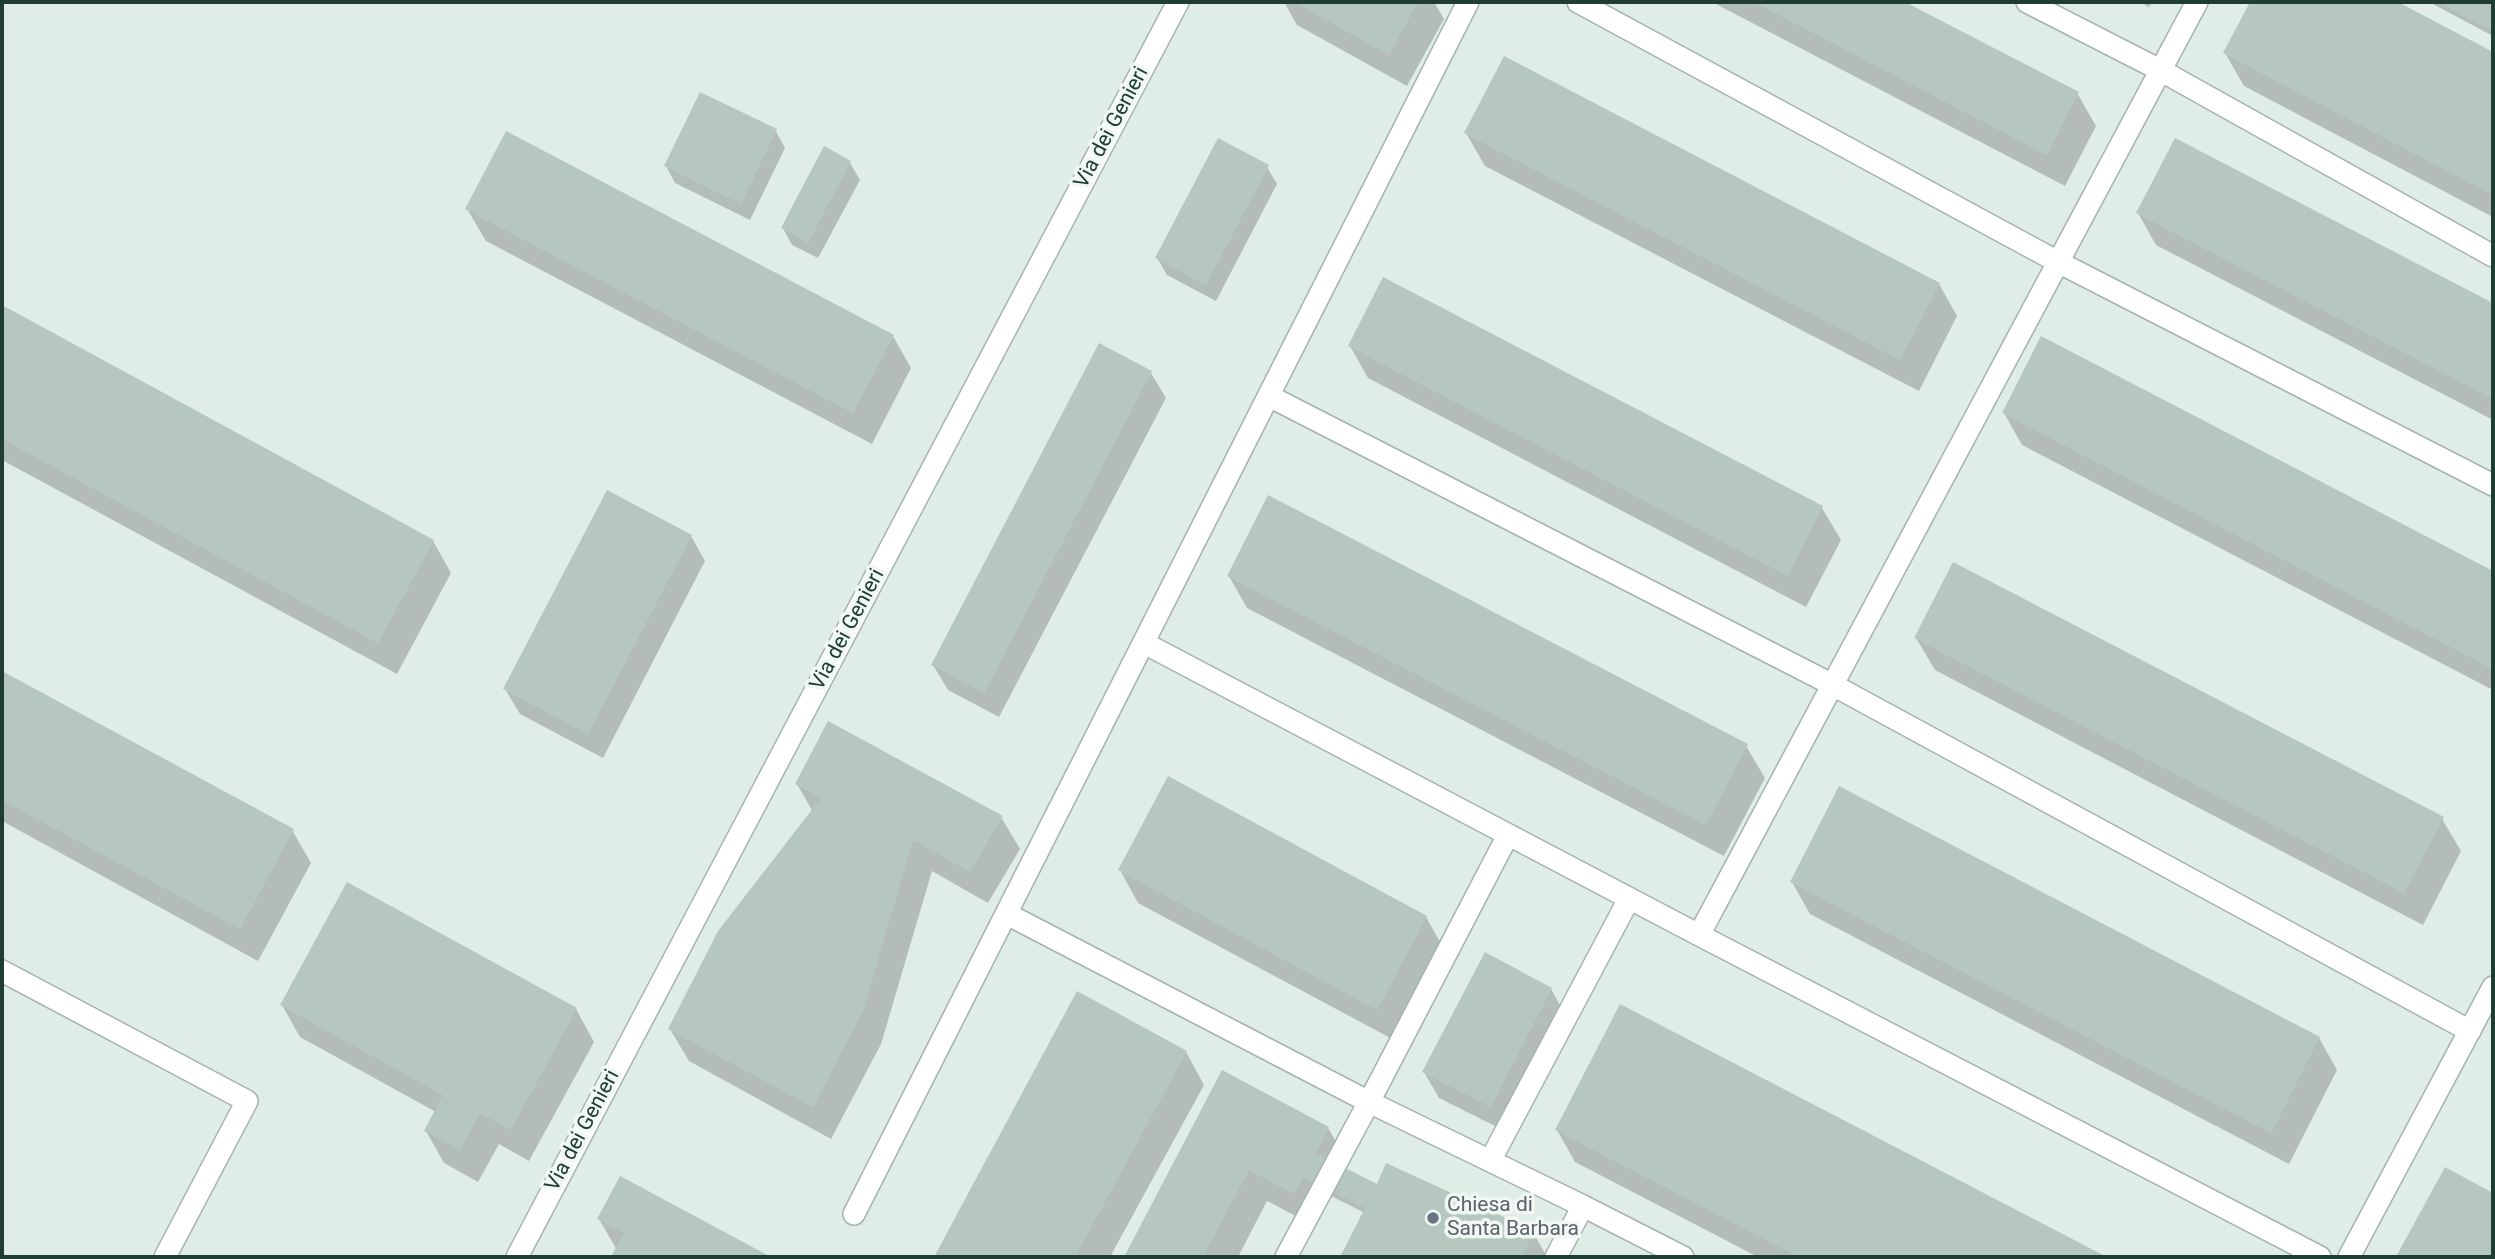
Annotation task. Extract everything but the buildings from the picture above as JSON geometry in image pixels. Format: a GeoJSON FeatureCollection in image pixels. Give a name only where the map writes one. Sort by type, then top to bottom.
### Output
{"type":"FeatureCollection","features":[{"type":"Feature","properties":{"kind":"street","name":"Via dei Genieri"},"geometry":{"type":"LineString","coordinates":[[517,1257],[1178,2]]}},
{"type":"Feature","properties":{"kind":"street"},"geometry":{"type":"LineString","coordinates":[[855,1214],[1468,2]]}},
{"type":"Feature","properties":{"kind":"street"},"geometry":{"type":"LineString","coordinates":[[1578,2],[2058,262],[2493,485]]}},
{"type":"Feature","properties":{"kind":"street"},"geometry":{"type":"LineString","coordinates":[[2027,2],[2160,70],[2493,257]]}},
{"type":"Feature","properties":{"kind":"street"},"geometry":{"type":"LineString","coordinates":[[1699,935],[2196,2]]}},
{"type":"Feature","properties":{"kind":"street"},"geometry":{"type":"LineString","coordinates":[[1269,396],[1831,684],[2470,1031]]}},
{"type":"Feature","properties":{"kind":"street"},"geometry":{"type":"LineString","coordinates":[[1144,643],[1629,899],[2320,1257]]}},
{"type":"Feature","properties":{"kind":"street"},"geometry":{"type":"LineString","coordinates":[[1286,1257],[1508,835]]}},
{"type":"Feature","properties":{"kind":"street"},"geometry":{"type":"LineString","coordinates":[[1490,1161],[1629,899]]}},
{"type":"Feature","properties":{"kind":"street"},"geometry":{"type":"LineString","coordinates":[[1007,914],[1369,1102],[1683,1257]]}},
{"type":"Feature","properties":{"kind":"street"},"geometry":{"type":"LineString","coordinates":[[2,971],[247,1101],[165,1257]]}},
{"type":"Feature","properties":{"kind":"street"},"geometry":{"type":"LineString","coordinates":[[2350,1257],[2493,987]]}},
{"type":"Feature","properties":{"kind":"street"},"geometry":{"type":"LineString","coordinates":[[1556,1257],[1583,1206]]}},
{"type":"Feature","properties":{"kind":"place","name":"Chiesa di Santa Barbara"},"geometry":{"type":"Point","coordinates":[1433,1218]}}]}
